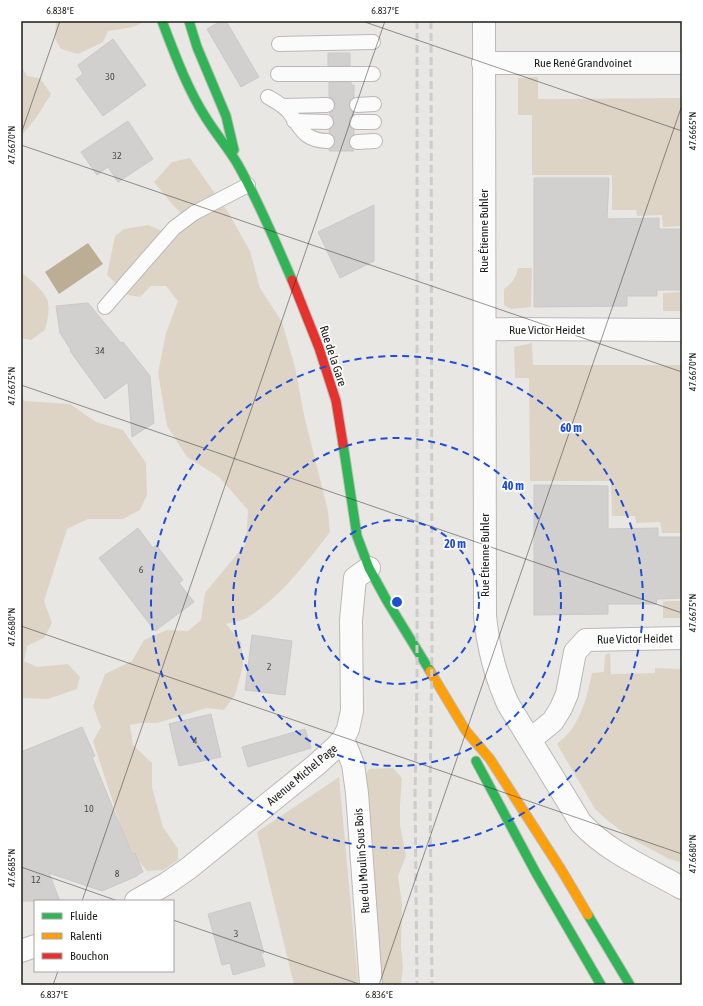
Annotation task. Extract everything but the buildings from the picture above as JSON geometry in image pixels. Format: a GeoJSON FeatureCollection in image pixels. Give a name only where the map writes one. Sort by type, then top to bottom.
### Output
{"type":"FeatureCollection","features":[{"type":"Feature","properties":{"kind":"street","name":"Rue de la Gare"},"geometry":{"type":"LineString","coordinates":[[162,21],[192,94],[206,118],[237,162],[300,298],[319,348],[334,394],[344,447],[357,536],[369,568],[390,607],[466,731]]}},
{"type":"Feature","properties":{"kind":"street","name":"Rue de la Gare"},"geometry":{"type":"LineString","coordinates":[[189,21],[197,47],[226,116],[237,162]]}},
{"type":"Feature","properties":{"kind":"street","name":"Rue Étienne Buhler"},"geometry":{"type":"LineString","coordinates":[[484,21],[486,626],[488,644],[500,686],[508,704],[581,823],[593,835],[642,868],[682,888]]}},
{"type":"Feature","properties":{"kind":"street","name":"Rue René Grandvoinet"},"geometry":{"type":"LineString","coordinates":[[484,63],[682,63]]}},
{"type":"Feature","properties":{"kind":"street","name":"Rue Victor Heidet"},"geometry":{"type":"LineString","coordinates":[[485,329],[682,330]]}},
{"type":"Feature","properties":{"kind":"street","name":"Avenue Michel Page"},"geometry":{"type":"LineString","coordinates":[[138,900],[166,884],[189,868],[316,764],[343,739],[348,729],[352,711],[351,620],[355,578],[369,568]]}},
{"type":"Feature","properties":{"kind":"street","name":"Rue Victor Heidet"},"geometry":{"type":"LineString","coordinates":[[530,740],[553,721],[561,708],[567,694],[575,652],[586,640],[682,638]]}},
{"type":"Feature","properties":{"kind":"street"},"geometry":{"type":"LineString","coordinates":[[466,731],[477,763],[536,873],[601,985]]}},
{"type":"Feature","properties":{"kind":"street"},"geometry":{"type":"LineString","coordinates":[[466,731],[490,758],[562,871],[630,985]]}},
{"type":"Feature","properties":{"kind":"street","name":"Rue du Moulin Sous Bois"},"geometry":{"type":"LineString","coordinates":[[343,739],[353,764],[357,793],[371,985]]}},
{"type":"Feature","properties":{"kind":"street"},"geometry":{"type":"LineString","coordinates":[[536,873],[553,885]]}},
{"type":"Feature","properties":{"kind":"street"},"geometry":{"type":"LineString","coordinates":[[21,951],[34,946]]}},
{"type":"Feature","properties":{"kind":"lane"},"geometry":{"type":"LineString","coordinates":[[279,44],[373,42]]}},
{"type":"Feature","properties":{"kind":"lane"},"geometry":{"type":"LineString","coordinates":[[278,74],[374,74]]}},
{"type":"Feature","properties":{"kind":"lane"},"geometry":{"type":"LineString","coordinates":[[268,97],[283,106],[289,112],[294,122],[306,135],[319,141],[327,141]]}},
{"type":"Feature","properties":{"kind":"lane"},"geometry":{"type":"LineString","coordinates":[[357,105],[374,104]]}},
{"type":"Feature","properties":{"kind":"lane"},"geometry":{"type":"LineString","coordinates":[[283,106],[327,105]]}},
{"type":"Feature","properties":{"kind":"lane"},"geometry":{"type":"LineString","coordinates":[[294,122],[326,122]]}},
{"type":"Feature","properties":{"kind":"lane"},"geometry":{"type":"LineString","coordinates":[[357,122],[374,122]]}},
{"type":"Feature","properties":{"kind":"lane"},"geometry":{"type":"LineString","coordinates":[[357,142],[374,141]]}},
{"type":"Feature","properties":{"kind":"lane"},"geometry":{"type":"LineString","coordinates":[[104,307],[174,228],[194,213],[248,185]]}},
{"type":"Feature","properties":{"kind":"shaded area"},"geometry":{"type":"Polygon","coordinates":[[[56,21],[144,21],[133,27],[108,31],[103,42],[78,54],[61,49],[55,39],[56,21]]]}},
{"type":"Feature","properties":{"kind":"shaded area"},"geometry":{"type":"Polygon","coordinates":[[[21,66],[27,76],[40,78],[51,94],[36,118],[21,136],[21,66]]]}},
{"type":"Feature","properties":{"kind":"shaded area"},"geometry":{"type":"Polygon","coordinates":[[[538,77],[538,99],[682,98],[682,226],[663,227],[662,215],[637,216],[636,210],[612,210],[612,175],[532,175],[532,115],[518,115],[518,78],[538,77]]]}},
{"type":"Feature","properties":{"kind":"shaded area"},"geometry":{"type":"Polygon","coordinates":[[[190,158],[228,212],[250,251],[260,288],[282,322],[295,367],[304,415],[328,511],[330,532],[312,556],[282,590],[271,600],[247,618],[226,624],[241,642],[243,666],[235,695],[224,710],[207,708],[157,723],[130,725],[133,745],[152,763],[152,787],[163,827],[178,849],[178,860],[163,870],[147,871],[128,848],[93,741],[101,727],[93,706],[105,674],[132,661],[144,640],[167,630],[188,631],[201,620],[205,593],[246,543],[248,510],[219,477],[187,457],[167,426],[158,373],[166,333],[178,301],[166,286],[151,286],[140,297],[128,295],[107,275],[115,236],[124,229],[148,225],[172,235],[189,221],[172,204],[154,182],[172,162],[190,158]]]}},
{"type":"Feature","properties":{"kind":"shaded area"},"geometry":{"type":"Polygon","coordinates":[[[88,243],[103,264],[59,294],[45,272],[88,243]]]}},
{"type":"Feature","properties":{"kind":"shaded area"},"geometry":{"type":"Polygon","coordinates":[[[518,268],[532,268],[531,307],[511,309],[504,305],[504,289],[513,280],[518,268]]]}},
{"type":"Feature","properties":{"kind":"shaded area"},"geometry":{"type":"Polygon","coordinates":[[[21,273],[41,290],[47,298],[49,305],[45,330],[31,340],[21,338],[21,273]]]}},
{"type":"Feature","properties":{"kind":"shaded area"},"geometry":{"type":"Polygon","coordinates":[[[682,292],[682,311],[663,311],[663,293],[682,292]]]}},
{"type":"Feature","properties":{"kind":"shaded area"},"geometry":{"type":"Polygon","coordinates":[[[532,343],[533,365],[682,365],[682,533],[662,533],[660,522],[636,523],[635,516],[612,516],[611,481],[530,481],[529,378],[515,378],[514,347],[532,343]]]}},
{"type":"Feature","properties":{"kind":"shaded area"},"geometry":{"type":"Polygon","coordinates":[[[21,394],[24,401],[70,404],[96,422],[123,430],[146,463],[147,495],[140,510],[123,519],[88,519],[67,529],[44,601],[52,623],[44,638],[27,646],[24,661],[37,667],[68,664],[80,677],[77,689],[48,699],[21,698],[21,394]]]}},
{"type":"Feature","properties":{"kind":"shaded area"},"geometry":{"type":"Polygon","coordinates":[[[663,601],[682,601],[682,618],[663,618],[663,601]]]}},
{"type":"Feature","properties":{"kind":"shaded area"},"geometry":{"type":"Polygon","coordinates":[[[610,653],[611,674],[655,673],[655,668],[682,669],[682,863],[669,859],[632,839],[595,809],[557,744],[570,732],[579,717],[587,695],[592,673],[604,672],[605,655],[610,653]]]}},
{"type":"Feature","properties":{"kind":"shaded area"},"geometry":{"type":"Polygon","coordinates":[[[393,768],[402,778],[400,825],[406,856],[398,876],[402,904],[401,946],[403,966],[401,985],[365,985],[364,966],[375,888],[368,861],[362,781],[369,769],[393,768]]]}},
{"type":"Feature","properties":{"kind":"shaded area"},"geometry":{"type":"Polygon","coordinates":[[[339,777],[358,982],[343,985],[294,985],[257,832],[339,777]]]}},
{"type":"Feature","properties":{"kind":"railway"},"geometry":{"type":"LineString","coordinates":[[417,21],[417,678],[415,794],[417,985]]}},
{"type":"Feature","properties":{"kind":"railway"},"geometry":{"type":"LineString","coordinates":[[431,21],[432,648],[430,793],[432,985]]}},
{"type":"Feature","properties":{"kind":"traffic: fast"},"geometry":{"type":"LineString","coordinates":[[162,21],[182,71],[199,107],[245,177],[292,280]]}},
{"type":"Feature","properties":{"kind":"traffic: fast"},"geometry":{"type":"LineString","coordinates":[[189,21],[197,47],[226,116],[234,150]]}},
{"type":"Feature","properties":{"kind":"traffic: fast"},"geometry":{"type":"LineString","coordinates":[[343,444],[357,536],[369,568],[387,601],[430,671]]}},
{"type":"Feature","properties":{"kind":"traffic: fast"},"geometry":{"type":"LineString","coordinates":[[476,761],[536,873],[601,985]]}},
{"type":"Feature","properties":{"kind":"traffic: fast"},"geometry":{"type":"LineString","coordinates":[[588,915],[630,985]]}},
{"type":"Feature","properties":{"kind":"traffic: slow"},"geometry":{"type":"LineString","coordinates":[[430,671],[466,731],[490,759],[562,871],[588,915]]}},
{"type":"Feature","properties":{"kind":"traffic: jam"},"geometry":{"type":"LineString","coordinates":[[292,280],[319,348],[336,401],[343,444]]}}]}
